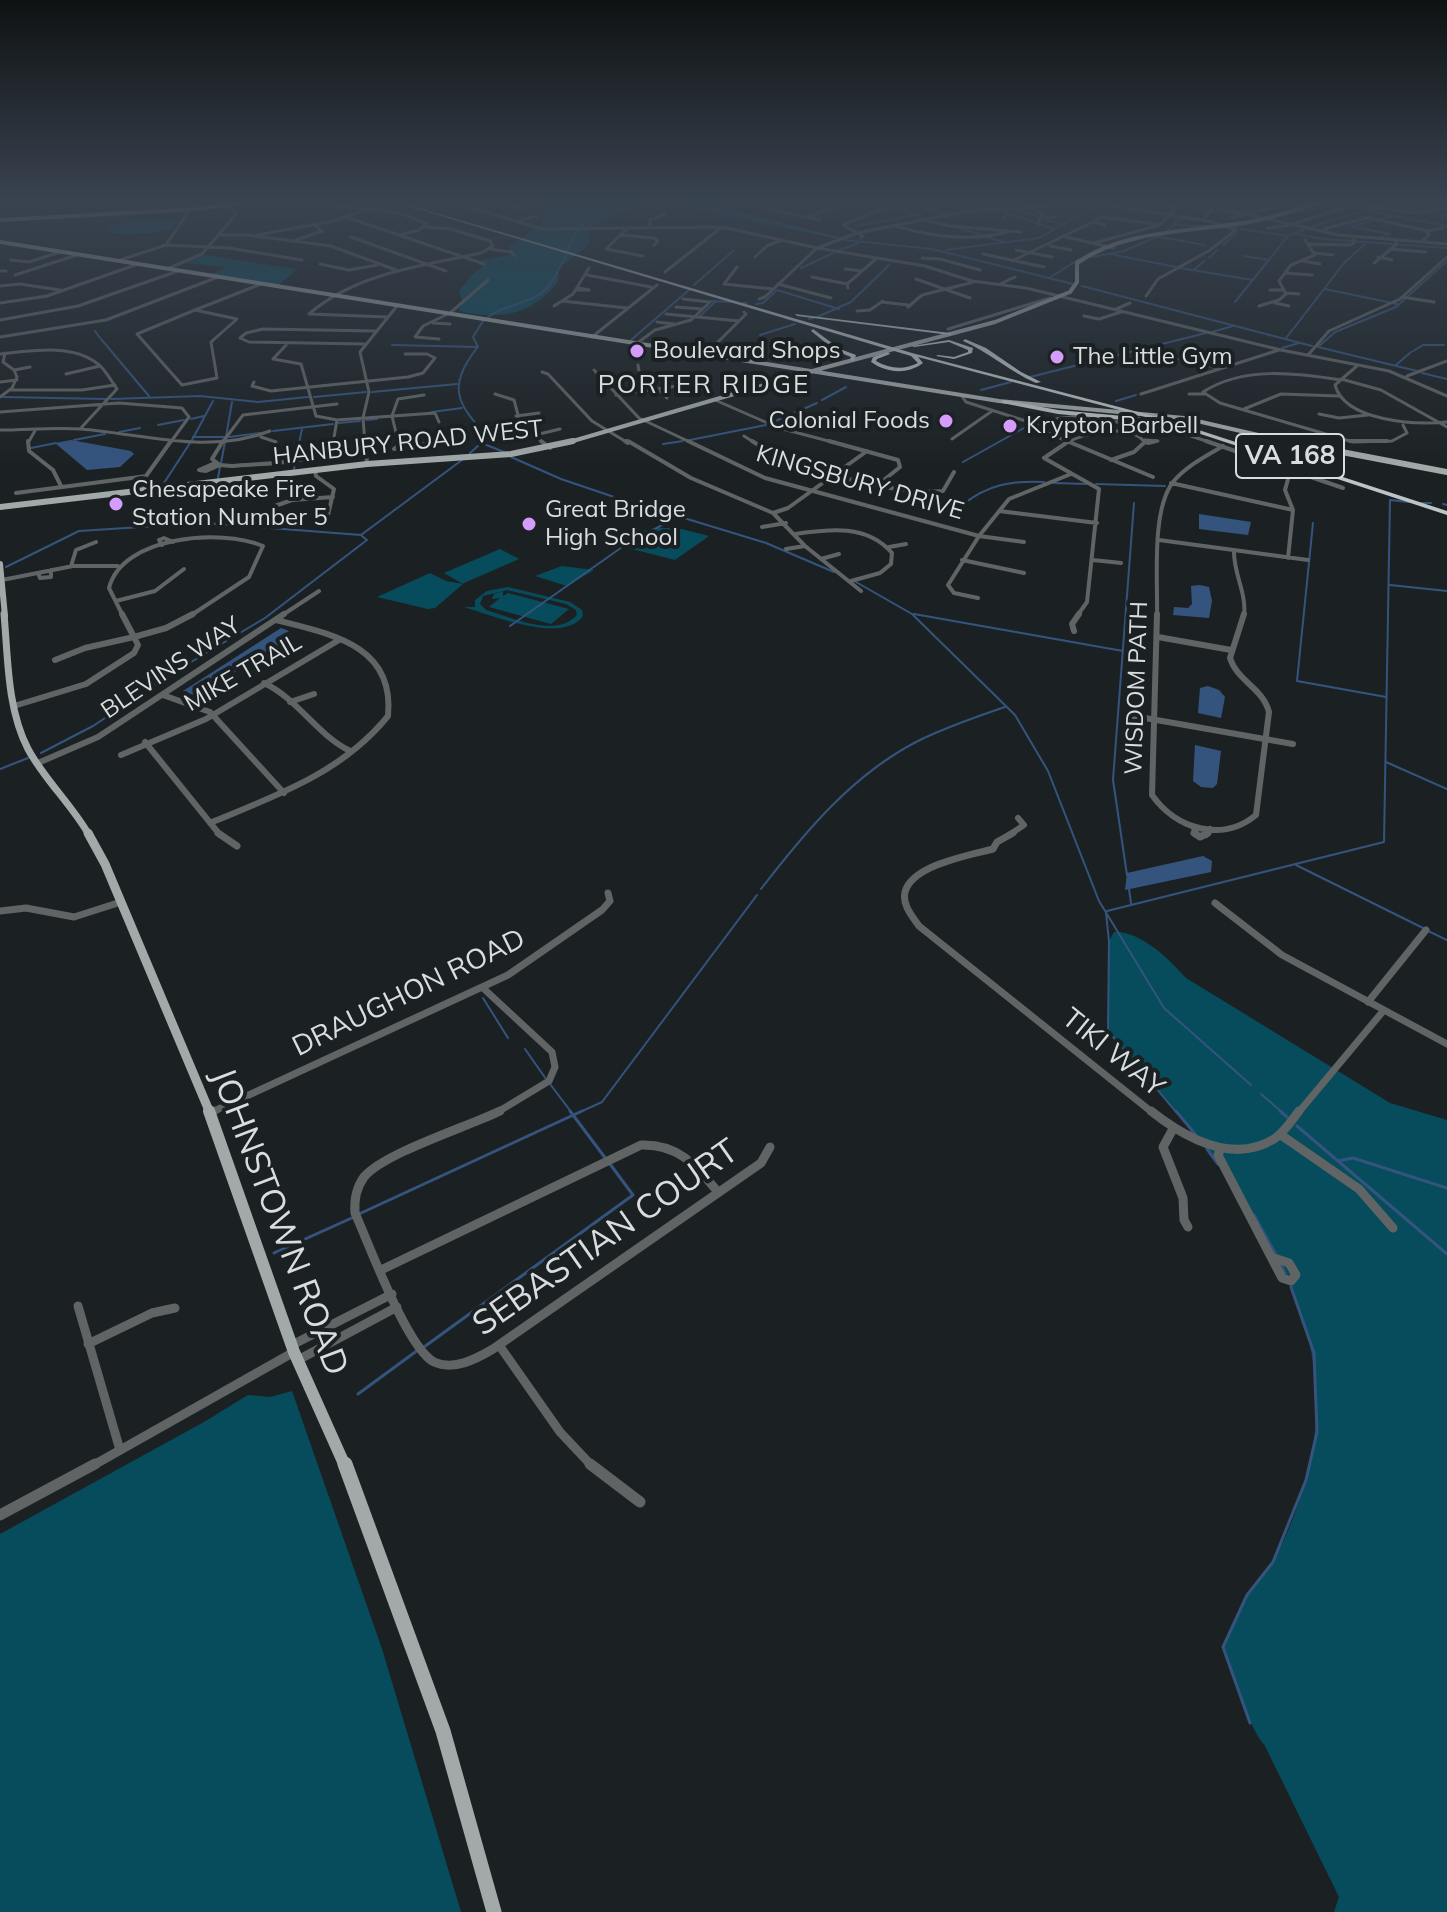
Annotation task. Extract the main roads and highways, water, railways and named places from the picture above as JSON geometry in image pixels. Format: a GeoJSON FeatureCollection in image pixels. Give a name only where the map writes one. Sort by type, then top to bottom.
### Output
{"type":"FeatureCollection","features":[{"type":"Feature","properties":{"kind":"highway","name":"VA 168"},"geometry":{"type":"LineString","coordinates":[[688,288],[886,351],[1122,409],[1447,510]]}},
{"type":"Feature","properties":{"kind":"highway","name":"VA 168"},"geometry":{"type":"LineString","coordinates":[[705,288],[877,341],[913,347],[1176,420],[1447,510]]}},
{"type":"Feature","properties":{"kind":"highway"},"geometry":{"type":"LineString","coordinates":[[757,302],[823,319],[951,333],[983,348],[1020,375],[1059,389]]}},
{"type":"Feature","properties":{"kind":"highway"},"geometry":{"type":"LineString","coordinates":[[740,304],[818,332],[838,350],[855,357],[852,360]]}},
{"type":"Feature","properties":{"kind":"highway"},"geometry":{"type":"LineString","coordinates":[[877,341],[868,332],[889,328],[916,332],[926,340]]}},
{"type":"Feature","properties":{"kind":"highway"},"geometry":{"type":"LineString","coordinates":[[945,341],[964,344],[971,349],[968,354],[951,358],[913,347],[945,341]]}},
{"type":"Feature","properties":{"kind":"highway"},"geometry":{"type":"LineString","coordinates":[[886,351],[916,357],[921,363],[912,368],[897,369],[873,362],[886,351]]}},
{"type":"Feature","properties":{"kind":"highway"},"geometry":{"type":"LineString","coordinates":[[1004,402],[1058,412],[1149,421],[1203,434]]}},
{"type":"Feature","properties":{"kind":"main road"},"geometry":{"type":"LineString","coordinates":[[288,288],[1004,402],[1169,416],[1368,462],[1447,474]]}},
{"type":"Feature","properties":{"kind":"main road"},"geometry":{"type":"LineString","coordinates":[[913,347],[926,340],[997,323],[1080,288]]}},
{"type":"Feature","properties":{"kind":"main road"},"geometry":{"type":"LineString","coordinates":[[812,371],[913,347],[951,333]]}},
{"type":"Feature","properties":{"kind":"main road"},"geometry":{"type":"LineString","coordinates":[[812,371],[886,351]]}},
{"type":"Feature","properties":{"kind":"main road","name":"HANBURY ROAD WEST"},"geometry":{"type":"LineString","coordinates":[[0,507],[367,464],[497,456],[550,448],[812,371]]}},
{"type":"Feature","properties":{"kind":"main road","name":"JOHNSTOWN ROAD"},"geometry":{"type":"LineString","coordinates":[[0,564],[4,652],[20,729],[38,763],[92,839],[210,1113],[295,1352],[343,1459],[443,1731],[494,1912]]}},
{"type":"Feature","properties":{"kind":"waterway"},"geometry":{"type":"LineString","coordinates":[[488,317],[536,297],[547,288]]}},
{"type":"Feature","properties":{"kind":"waterway"},"geometry":{"type":"LineString","coordinates":[[837,308],[851,302],[865,288]]}},
{"type":"Feature","properties":{"kind":"waterway"},"geometry":{"type":"LineString","coordinates":[[1091,288],[1312,346]]}},
{"type":"Feature","properties":{"kind":"waterway"},"geometry":{"type":"LineString","coordinates":[[1235,302],[1246,288]]}},
{"type":"Feature","properties":{"kind":"waterway"},"geometry":{"type":"LineString","coordinates":[[1294,328],[1325,288]]}},
{"type":"Feature","properties":{"kind":"waterway"},"geometry":{"type":"LineString","coordinates":[[1417,288],[1396,307],[1335,332],[1318,347],[1417,371]]}},
{"type":"Feature","properties":{"kind":"waterway"},"geometry":{"type":"LineString","coordinates":[[1325,289],[1397,304]]}},
{"type":"Feature","properties":{"kind":"waterway"},"geometry":{"type":"LineString","coordinates":[[631,340],[689,290]]}},
{"type":"Feature","properties":{"kind":"waterway"},"geometry":{"type":"LineString","coordinates":[[756,304],[763,303],[777,290],[837,308]]}},
{"type":"Feature","properties":{"kind":"waterway"},"geometry":{"type":"LineString","coordinates":[[711,301],[730,302]]}},
{"type":"Feature","properties":{"kind":"waterway"},"geometry":{"type":"LineString","coordinates":[[700,316],[715,302]]}},
{"type":"Feature","properties":{"kind":"waterway"},"geometry":{"type":"LineString","coordinates":[[817,317],[837,308]]}},
{"type":"Feature","properties":{"kind":"waterway"},"geometry":{"type":"LineString","coordinates":[[809,319],[813,318]]}},
{"type":"Feature","properties":{"kind":"waterway"},"geometry":{"type":"LineString","coordinates":[[392,345],[478,347],[473,337],[483,321]]}},
{"type":"Feature","properties":{"kind":"waterway"},"geometry":{"type":"LineString","coordinates":[[760,335],[795,324]]}},
{"type":"Feature","properties":{"kind":"waterway"},"geometry":{"type":"LineString","coordinates":[[1212,332],[1233,326]]}},
{"type":"Feature","properties":{"kind":"waterway"},"geometry":{"type":"LineString","coordinates":[[1286,338],[1293,329]]}},
{"type":"Feature","properties":{"kind":"waterway"},"geometry":{"type":"LineString","coordinates":[[95,331],[100,338]]}},
{"type":"Feature","properties":{"kind":"waterway"},"geometry":{"type":"LineString","coordinates":[[1030,377],[1206,333]]}},
{"type":"Feature","properties":{"kind":"waterway"},"geometry":{"type":"LineString","coordinates":[[101,339],[149,396]]}},
{"type":"Feature","properties":{"kind":"waterway"},"geometry":{"type":"LineString","coordinates":[[1282,348],[1299,343]]}},
{"type":"Feature","properties":{"kind":"waterway"},"geometry":{"type":"LineString","coordinates":[[1413,351],[1423,345],[1444,345]]}},
{"type":"Feature","properties":{"kind":"waterway"},"geometry":{"type":"LineString","coordinates":[[470,453],[488,437],[469,414],[459,394],[462,374],[477,348]]}},
{"type":"Feature","properties":{"kind":"waterway"},"geometry":{"type":"LineString","coordinates":[[1143,350],[1215,368]]}},
{"type":"Feature","properties":{"kind":"waterway"},"geometry":{"type":"LineString","coordinates":[[1396,365],[1411,352]]}},
{"type":"Feature","properties":{"kind":"waterway"},"geometry":{"type":"LineString","coordinates":[[1422,373],[1447,379]]}},
{"type":"Feature","properties":{"kind":"waterway"},"geometry":{"type":"LineString","coordinates":[[981,390],[1011,382]]}},
{"type":"Feature","properties":{"kind":"waterway"},"geometry":{"type":"LineString","coordinates":[[372,392],[457,384]]}},
{"type":"Feature","properties":{"kind":"waterway"},"geometry":{"type":"LineString","coordinates":[[822,400],[846,387]]}},
{"type":"Feature","properties":{"kind":"waterway"},"geometry":{"type":"LineString","coordinates":[[314,397],[366,392]]}},
{"type":"Feature","properties":{"kind":"waterway"},"geometry":{"type":"LineString","coordinates":[[1116,401],[1136,395]]}},
{"type":"Feature","properties":{"kind":"waterway"},"geometry":{"type":"LineString","coordinates":[[111,399],[200,396],[258,402],[308,397]]}},
{"type":"Feature","properties":{"kind":"waterway"},"geometry":{"type":"LineString","coordinates":[[3,397],[106,399]]}},
{"type":"Feature","properties":{"kind":"waterway"},"geometry":{"type":"LineString","coordinates":[[194,437],[213,401]]}},
{"type":"Feature","properties":{"kind":"waterway"},"geometry":{"type":"LineString","coordinates":[[194,437],[226,437],[232,402]]}},
{"type":"Feature","properties":{"kind":"waterway"},"geometry":{"type":"LineString","coordinates":[[771,423],[817,403]]}},
{"type":"Feature","properties":{"kind":"waterway"},"geometry":{"type":"LineString","coordinates":[[432,412],[462,408]]}},
{"type":"Feature","properties":{"kind":"waterway"},"geometry":{"type":"LineString","coordinates":[[191,419],[204,416]]}},
{"type":"Feature","properties":{"kind":"waterway"},"geometry":{"type":"LineString","coordinates":[[366,420],[377,419]]}},
{"type":"Feature","properties":{"kind":"waterway"},"geometry":{"type":"LineString","coordinates":[[158,425],[184,420]]}},
{"type":"Feature","properties":{"kind":"waterway"},"geometry":{"type":"LineString","coordinates":[[339,423],[360,421]]}},
{"type":"Feature","properties":{"kind":"waterway"},"geometry":{"type":"LineString","coordinates":[[273,431],[333,424]]}},
{"type":"Feature","properties":{"kind":"waterway"},"geometry":{"type":"LineString","coordinates":[[963,462],[1031,424]]}},
{"type":"Feature","properties":{"kind":"waterway"},"geometry":{"type":"LineString","coordinates":[[690,440],[766,425]]}},
{"type":"Feature","properties":{"kind":"waterway"},"geometry":{"type":"LineString","coordinates":[[119,432],[140,428]]}},
{"type":"Feature","properties":{"kind":"waterway"},"geometry":{"type":"LineString","coordinates":[[296,458],[302,429]]}},
{"type":"Feature","properties":{"kind":"waterway"},"geometry":{"type":"LineString","coordinates":[[229,437],[260,433]]}},
{"type":"Feature","properties":{"kind":"waterway"},"geometry":{"type":"LineString","coordinates":[[74,440],[105,434]]}},
{"type":"Feature","properties":{"kind":"waterway"},"geometry":{"type":"LineString","coordinates":[[663,444],[683,441]]}},
{"type":"Feature","properties":{"kind":"waterway"},"geometry":{"type":"LineString","coordinates":[[221,463],[225,442]]}},
{"type":"Feature","properties":{"kind":"waterway"},"geometry":{"type":"LineString","coordinates":[[31,448],[56,443]]}},
{"type":"Feature","properties":{"kind":"waterway"},"geometry":{"type":"LineString","coordinates":[[164,483],[190,443]]}},
{"type":"Feature","properties":{"kind":"waterway"},"geometry":{"type":"LineString","coordinates":[[484,444],[504,452]]}},
{"type":"Feature","properties":{"kind":"waterway"},"geometry":{"type":"LineString","coordinates":[[511,457],[561,479],[620,499]]}},
{"type":"Feature","properties":{"kind":"waterway"},"geometry":{"type":"LineString","coordinates":[[6,567],[79,531],[205,523],[361,535],[462,460]]}},
{"type":"Feature","properties":{"kind":"waterway"},"geometry":{"type":"LineString","coordinates":[[294,470],[295,462]]}},
{"type":"Feature","properties":{"kind":"waterway"},"geometry":{"type":"LineString","coordinates":[[218,478],[220,467]]}},
{"type":"Feature","properties":{"kind":"waterway"},"geometry":{"type":"LineString","coordinates":[[962,505],[981,492],[1000,485],[1044,482]]}},
{"type":"Feature","properties":{"kind":"waterway"},"geometry":{"type":"LineString","coordinates":[[1054,483],[1087,484]]}},
{"type":"Feature","properties":{"kind":"waterway"},"geometry":{"type":"LineString","coordinates":[[1096,484],[1165,486]]}},
{"type":"Feature","properties":{"kind":"waterway"},"geometry":{"type":"LineString","coordinates":[[625,500],[678,516]]}},
{"type":"Feature","properties":{"kind":"waterway"},"geometry":{"type":"LineString","coordinates":[[1107,911],[1384,842],[1390,500],[1409,502]]}},
{"type":"Feature","properties":{"kind":"waterway"},"geometry":{"type":"LineString","coordinates":[[1123,651],[1134,503]]}},
{"type":"Feature","properties":{"kind":"waterway"},"geometry":{"type":"LineString","coordinates":[[1422,503],[1431,503]]}},
{"type":"Feature","properties":{"kind":"waterway"},"geometry":{"type":"LineString","coordinates":[[1443,504],[1447,505]]}},
{"type":"Feature","properties":{"kind":"waterway"},"geometry":{"type":"LineString","coordinates":[[510,626],[625,545],[678,516]]}},
{"type":"Feature","properties":{"kind":"waterway"},"geometry":{"type":"LineString","coordinates":[[678,516],[766,543],[834,572]]}},
{"type":"Feature","properties":{"kind":"waterway"},"geometry":{"type":"LineString","coordinates":[[1313,523],[1297,681],[1386,697]]}},
{"type":"Feature","properties":{"kind":"waterway"},"geometry":{"type":"LineString","coordinates":[[41,753],[93,726],[176,671],[265,618],[367,540],[362,536]]}},
{"type":"Feature","properties":{"kind":"waterway"},"geometry":{"type":"LineString","coordinates":[[856,582],[912,614],[1015,715],[1048,771],[1099,901],[1164,1008],[1251,1085]]}},
{"type":"Feature","properties":{"kind":"waterway"},"geometry":{"type":"LineString","coordinates":[[1390,585],[1447,591]]}},
{"type":"Feature","properties":{"kind":"waterway"},"geometry":{"type":"LineString","coordinates":[[914,614],[1123,651]]}},
{"type":"Feature","properties":{"kind":"waterway"},"geometry":{"type":"LineString","coordinates":[[1123,651],[1113,780],[1127,875]]}},
{"type":"Feature","properties":{"kind":"waterway"},"geometry":{"type":"LineString","coordinates":[[761,889],[813,826],[872,770],[894,754],[929,736],[1005,707]]}},
{"type":"Feature","properties":{"kind":"waterway"},"geometry":{"type":"LineString","coordinates":[[0,769],[28,758]]}},
{"type":"Feature","properties":{"kind":"waterway"},"geometry":{"type":"LineString","coordinates":[[1386,762],[1447,789]]}},
{"type":"Feature","properties":{"kind":"waterway"},"geometry":{"type":"LineString","coordinates":[[1296,865],[1423,928]]}},
{"type":"Feature","properties":{"kind":"waterway"},"geometry":{"type":"LineString","coordinates":[[1129,889],[1131,903]]}},
{"type":"Feature","properties":{"kind":"waterway"},"geometry":{"type":"LineString","coordinates":[[578,1113],[602,1102],[757,895]]}},
{"type":"Feature","properties":{"kind":"waterway"},"geometry":{"type":"LineString","coordinates":[[1106,913],[1109,941],[1108,1031],[1177,1113]]}},
{"type":"Feature","properties":{"kind":"waterway"},"geometry":{"type":"LineString","coordinates":[[1428,931],[1447,940]]}},
{"type":"Feature","properties":{"kind":"waterway"},"geometry":{"type":"LineString","coordinates":[[483,998],[508,1038]]}},
{"type":"Feature","properties":{"kind":"waterway"},"geometry":{"type":"LineString","coordinates":[[525,1049],[546,1079]]}},
{"type":"Feature","properties":{"kind":"waterway"},"geometry":{"type":"LineString","coordinates":[[550,1084],[572,1113]]}},
{"type":"Feature","properties":{"kind":"waterway"},"geometry":{"type":"LineString","coordinates":[[1261,1094],[1283,1113]]}},
{"type":"Feature","properties":{"kind":"waterway"},"geometry":{"type":"LineString","coordinates":[[570,1111],[573,1115]]}},
{"type":"Feature","properties":{"kind":"waterway"},"geometry":{"type":"LineString","coordinates":[[573,1115],[582,1111]]}},
{"type":"Feature","properties":{"kind":"waterway"},"geometry":{"type":"LineString","coordinates":[[1176,1111],[1195,1134]]}},
{"type":"Feature","properties":{"kind":"waterway"},"geometry":{"type":"LineString","coordinates":[[1280,1111],[1287,1117]]}},
{"type":"Feature","properties":{"kind":"waterway"},"geometry":{"type":"LineString","coordinates":[[359,1214],[573,1115]]}},
{"type":"Feature","properties":{"kind":"waterway"},"geometry":{"type":"LineString","coordinates":[[573,1115],[606,1159]]}},
{"type":"Feature","properties":{"kind":"waterway"},"geometry":{"type":"LineString","coordinates":[[1297,1126],[1338,1161]]}},
{"type":"Feature","properties":{"kind":"waterway"},"geometry":{"type":"LineString","coordinates":[[1207,1149],[1218,1164]]}},
{"type":"Feature","properties":{"kind":"waterway"},"geometry":{"type":"LineString","coordinates":[[1338,1161],[1353,1158],[1447,1188]]}},
{"type":"Feature","properties":{"kind":"waterway"},"geometry":{"type":"LineString","coordinates":[[1338,1161],[1447,1254]]}},
{"type":"Feature","properties":{"kind":"waterway"},"geometry":{"type":"LineString","coordinates":[[424,1347],[633,1195],[610,1164]]}},
{"type":"Feature","properties":{"kind":"waterway"},"geometry":{"type":"LineString","coordinates":[[1254,1215],[1275,1253]]}},
{"type":"Feature","properties":{"kind":"waterway"},"geometry":{"type":"LineString","coordinates":[[274,1253],[354,1217]]}},
{"type":"Feature","properties":{"kind":"waterway"},"geometry":{"type":"LineString","coordinates":[[1281,1265],[1285,1273]]}},
{"type":"Feature","properties":{"kind":"waterway"},"geometry":{"type":"LineString","coordinates":[[1250,1723],[1223,1647],[1247,1595],[1273,1562],[1306,1480],[1317,1432],[1314,1353],[1291,1287]]}},
{"type":"Feature","properties":{"kind":"waterway"},"geometry":{"type":"LineString","coordinates":[[358,1394],[418,1350]]}},
{"type":"Feature","properties":{"kind":"place","name":"Boulevard Shops"},"geometry":{"type":"Point","coordinates":[637,351]}},
{"type":"Feature","properties":{"kind":"place","name":"The Little Gym"},"geometry":{"type":"Point","coordinates":[1057,357]}},
{"type":"Feature","properties":{"kind":"place","name":"Colonial Foods"},"geometry":{"type":"Point","coordinates":[946,421]}},
{"type":"Feature","properties":{"kind":"place","name":"Krypton Barbell"},"geometry":{"type":"Point","coordinates":[1010,426]}},
{"type":"Feature","properties":{"kind":"place","name":"Chesapeake Fire Station Number 5"},"geometry":{"type":"Point","coordinates":[116,504]}},
{"type":"Feature","properties":{"kind":"place","name":"Great Bridge High School"},"geometry":{"type":"Point","coordinates":[529,524]}},
{"type":"Feature","properties":{"kind":"district","name":"PORTER RIDGE"},"geometry":{"type":"Point","coordinates":[704,385]}}]}
